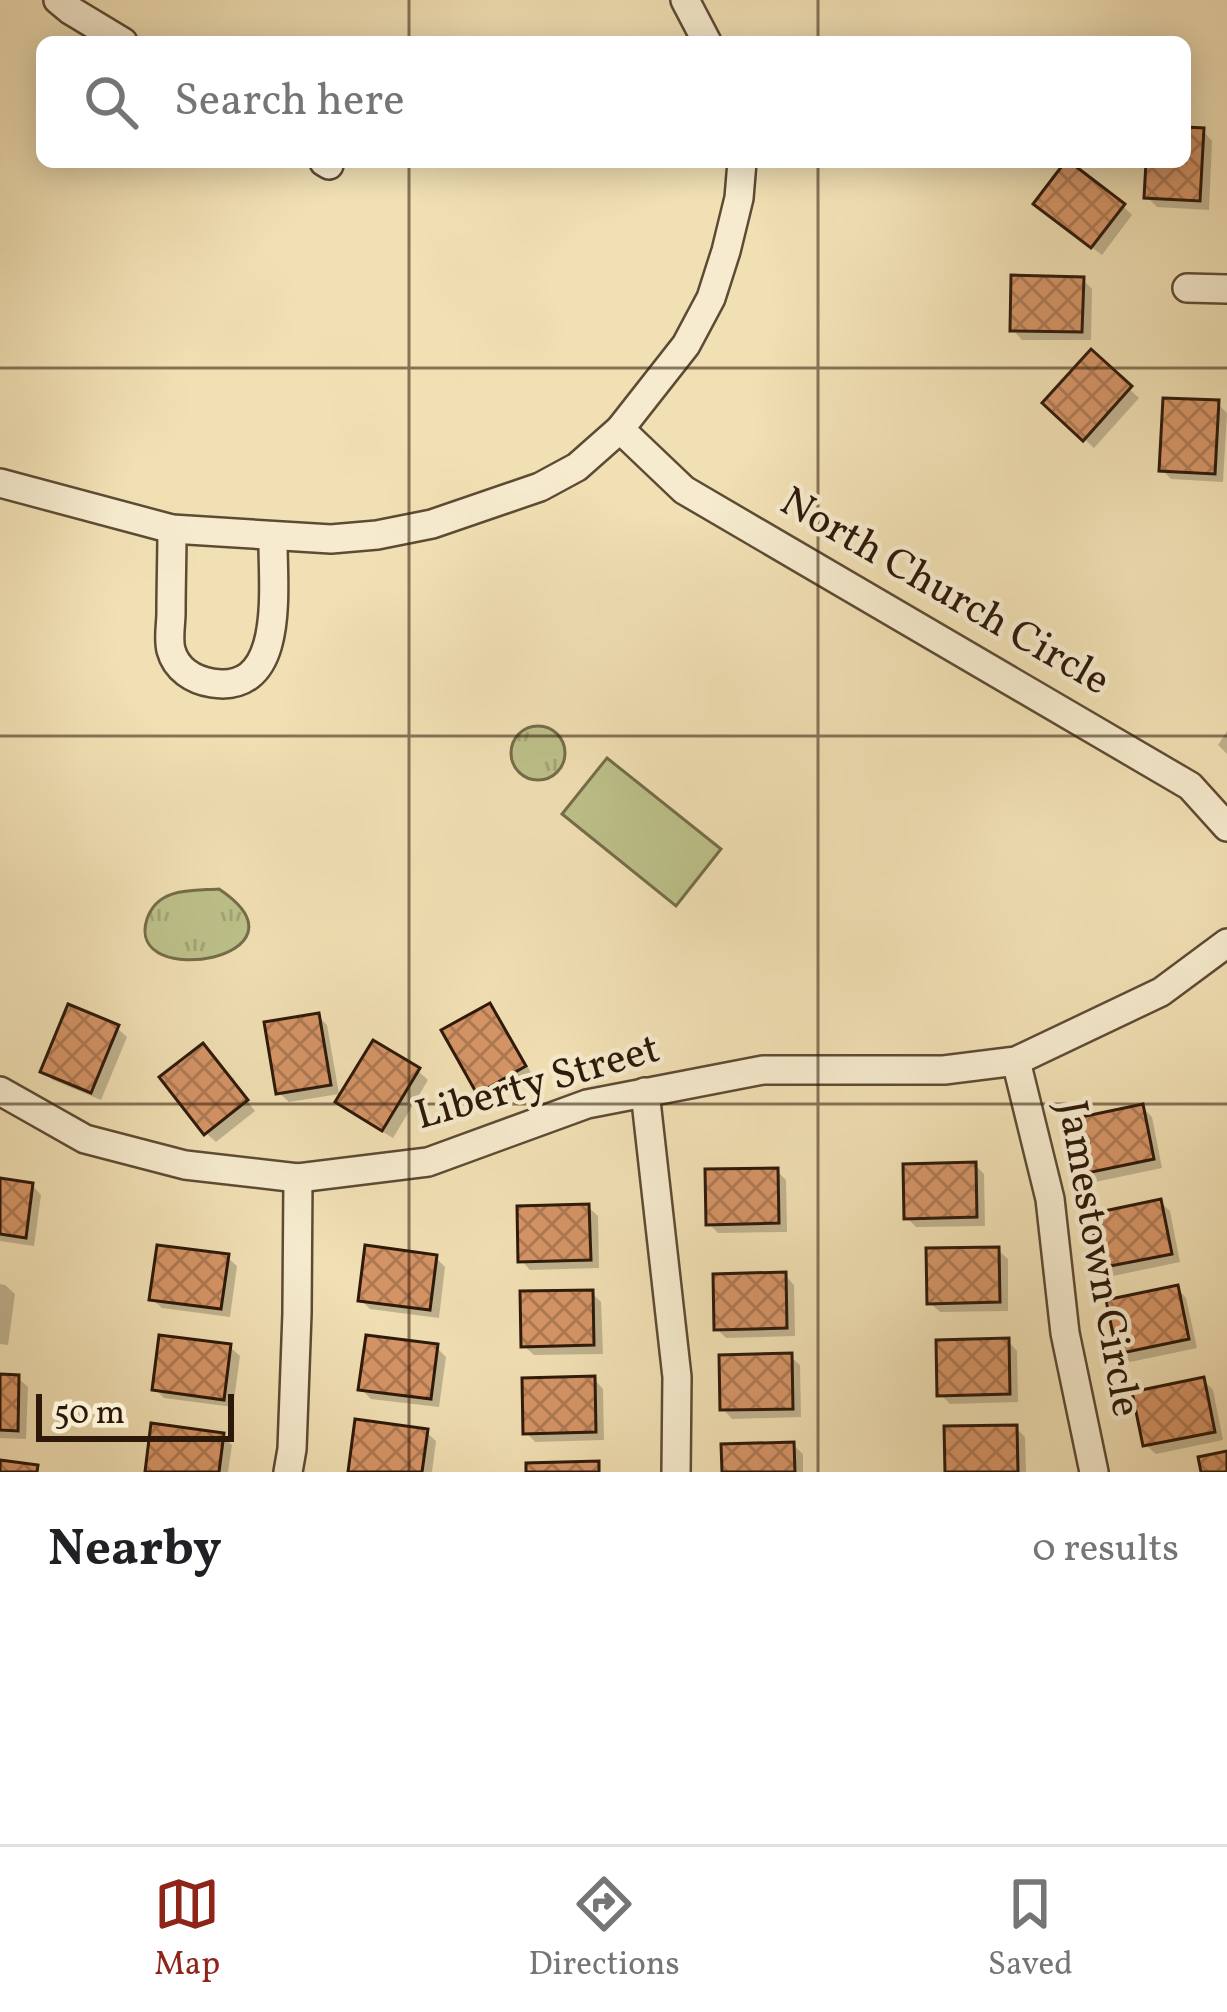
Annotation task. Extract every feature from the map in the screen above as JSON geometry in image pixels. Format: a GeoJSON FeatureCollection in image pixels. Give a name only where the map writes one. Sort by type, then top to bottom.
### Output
{"type":"FeatureCollection","features":[{"type":"Feature","properties":{"kind":"street"},"geometry":{"type":"LineString","coordinates":[[58,0],[113,36]]}},
{"type":"Feature","properties":{"kind":"street"},"geometry":{"type":"LineString","coordinates":[[685,0],[704,36]]}},
{"type":"Feature","properties":{"kind":"street"},"geometry":{"type":"LineString","coordinates":[[0,483],[172,529],[331,538],[432,524],[540,487],[577,467],[620,429],[686,345],[711,298],[726,251],[741,168]]}},
{"type":"Feature","properties":{"kind":"street"},"geometry":{"type":"LineString","coordinates":[[1187,288],[1227,289]]}},
{"type":"Feature","properties":{"kind":"street","name":"North Church Circle"},"geometry":{"type":"LineString","coordinates":[[620,429],[684,490],[1190,786],[1227,827]]}},
{"type":"Feature","properties":{"kind":"street"},"geometry":{"type":"LineString","coordinates":[[172,529],[170,649],[183,671],[198,680],[230,685],[249,676],[266,654],[271,634],[274,536]]}},
{"type":"Feature","properties":{"kind":"street","name":"Liberty Street"},"geometry":{"type":"LineString","coordinates":[[0,1091],[85,1139],[185,1165],[298,1178],[428,1162],[587,1104],[764,1070],[944,1070],[1016,1061],[1160,992],[1227,943]]}},
{"type":"Feature","properties":{"kind":"street","name":"Jamestown Circle"},"geometry":{"type":"LineString","coordinates":[[1016,1061],[1050,1199],[1065,1333],[1094,1472]]}},
{"type":"Feature","properties":{"kind":"street"},"geometry":{"type":"LineString","coordinates":[[645,1092],[677,1377],[676,1472]]}},
{"type":"Feature","properties":{"kind":"street"},"geometry":{"type":"LineString","coordinates":[[289,1472],[298,1178]]}},
{"type":"Feature","properties":{"kind":"green space"},"geometry":{"type":"Polygon","coordinates":[[[538,726],[557,734],[565,753],[557,772],[538,780],[519,772],[511,753],[519,734],[538,726]]]}},
{"type":"Feature","properties":{"kind":"green space"},"geometry":{"type":"Polygon","coordinates":[[[607,758],[721,849],[676,906],[562,814],[607,758]]]}},
{"type":"Feature","properties":{"kind":"green space"},"geometry":{"type":"Polygon","coordinates":[[[219,889],[244,913],[248,933],[235,948],[186,960],[163,955],[147,942],[147,919],[159,901],[177,893],[219,889]]]}},
{"type":"Feature","properties":{"kind":"building"},"geometry":{"type":"Polygon","coordinates":[[[1191,127],[1204,128],[1200,201],[1144,198],[1146,168],[1191,168],[1191,127]]]}},
{"type":"Feature","properties":{"kind":"building"},"geometry":{"type":"Polygon","coordinates":[[[1060,168],[1078,168],[1125,204],[1091,248],[1033,204],[1060,168]]]}},
{"type":"Feature","properties":{"kind":"building"},"geometry":{"type":"Polygon","coordinates":[[[1011,275],[1084,277],[1082,332],[1010,331],[1011,275]]]}},
{"type":"Feature","properties":{"kind":"building"},"geometry":{"type":"Polygon","coordinates":[[[1091,349],[1132,386],[1083,441],[1042,403],[1091,349]]]}},
{"type":"Feature","properties":{"kind":"building"},"geometry":{"type":"Polygon","coordinates":[[[1163,398],[1219,400],[1215,474],[1159,471],[1163,398]]]}},
{"type":"Feature","properties":{"kind":"building"},"geometry":{"type":"Polygon","coordinates":[[[490,1003],[526,1066],[477,1094],[441,1030],[490,1003]]]}},
{"type":"Feature","properties":{"kind":"building"},"geometry":{"type":"Polygon","coordinates":[[[68,1004],[119,1025],[91,1093],[40,1072],[68,1004]]]}},
{"type":"Feature","properties":{"kind":"building"},"geometry":{"type":"Polygon","coordinates":[[[319,1013],[331,1085],[276,1094],[264,1022],[319,1013]]]}},
{"type":"Feature","properties":{"kind":"building"},"geometry":{"type":"Polygon","coordinates":[[[373,1040],[420,1068],[382,1131],[335,1102],[373,1040]]]}},
{"type":"Feature","properties":{"kind":"building"},"geometry":{"type":"Polygon","coordinates":[[[203,1043],[248,1100],[204,1135],[159,1077],[203,1043]]]}},
{"type":"Feature","properties":{"kind":"building"},"geometry":{"type":"Polygon","coordinates":[[[1143,1104],[1154,1159],[1082,1174],[1072,1119],[1143,1104]]]}},
{"type":"Feature","properties":{"kind":"building"},"geometry":{"type":"Polygon","coordinates":[[[976,1162],[977,1217],[904,1219],[903,1164],[976,1162]]]}},
{"type":"Feature","properties":{"kind":"building"},"geometry":{"type":"Polygon","coordinates":[[[778,1168],[779,1223],[706,1225],[705,1169],[778,1168]]]}},
{"type":"Feature","properties":{"kind":"building"},"geometry":{"type":"Polygon","coordinates":[[[0,1178],[33,1183],[26,1238],[0,1234],[0,1178]]]}},
{"type":"Feature","properties":{"kind":"building"},"geometry":{"type":"Polygon","coordinates":[[[1161,1199],[1172,1254],[1100,1268],[1090,1214],[1161,1199]]]}},
{"type":"Feature","properties":{"kind":"building"},"geometry":{"type":"Polygon","coordinates":[[[589,1204],[591,1260],[518,1262],[517,1206],[589,1204]]]}},
{"type":"Feature","properties":{"kind":"building"},"geometry":{"type":"Polygon","coordinates":[[[157,1245],[229,1254],[221,1309],[149,1300],[157,1245]]]}},
{"type":"Feature","properties":{"kind":"building"},"geometry":{"type":"Polygon","coordinates":[[[365,1245],[437,1255],[430,1310],[358,1301],[365,1245]]]}},
{"type":"Feature","properties":{"kind":"building"},"geometry":{"type":"Polygon","coordinates":[[[999,1247],[1000,1302],[927,1304],[926,1248],[999,1247]]]}},
{"type":"Feature","properties":{"kind":"building"},"geometry":{"type":"Polygon","coordinates":[[[786,1272],[787,1328],[714,1330],[713,1274],[786,1272]]]}},
{"type":"Feature","properties":{"kind":"building"},"geometry":{"type":"Polygon","coordinates":[[[1178,1285],[1189,1339],[1117,1354],[1106,1300],[1178,1285]]]}},
{"type":"Feature","properties":{"kind":"building"},"geometry":{"type":"Polygon","coordinates":[[[593,1290],[594,1345],[521,1347],[520,1291],[593,1290]]]}},
{"type":"Feature","properties":{"kind":"building"},"geometry":{"type":"Polygon","coordinates":[[[159,1335],[231,1344],[224,1400],[152,1390],[159,1335]]]}},
{"type":"Feature","properties":{"kind":"building"},"geometry":{"type":"Polygon","coordinates":[[[366,1335],[438,1344],[431,1399],[358,1390],[366,1335]]]}},
{"type":"Feature","properties":{"kind":"building"},"geometry":{"type":"Polygon","coordinates":[[[1009,1338],[1010,1394],[937,1396],[936,1340],[1009,1338]]]}},
{"type":"Feature","properties":{"kind":"building"},"geometry":{"type":"Polygon","coordinates":[[[792,1353],[793,1409],[720,1410],[719,1355],[792,1353]]]}},
{"type":"Feature","properties":{"kind":"building"},"geometry":{"type":"Polygon","coordinates":[[[0,1374],[19,1375],[18,1431],[0,1430],[0,1374]]]}},
{"type":"Feature","properties":{"kind":"building"},"geometry":{"type":"Polygon","coordinates":[[[595,1376],[596,1432],[523,1434],[522,1378],[595,1376]]]}},
{"type":"Feature","properties":{"kind":"building"},"geometry":{"type":"Polygon","coordinates":[[[1204,1377],[1215,1432],[1143,1446],[1132,1392],[1204,1377]]]}},
{"type":"Feature","properties":{"kind":"building"},"geometry":{"type":"Polygon","coordinates":[[[355,1419],[428,1429],[422,1472],[348,1472],[355,1419]]]}},
{"type":"Feature","properties":{"kind":"building"},"geometry":{"type":"Polygon","coordinates":[[[151,1423],[224,1433],[219,1472],[145,1472],[151,1423]]]}},
{"type":"Feature","properties":{"kind":"building"},"geometry":{"type":"Polygon","coordinates":[[[1017,1425],[1018,1472],[945,1472],[944,1426],[1017,1425]]]}},
{"type":"Feature","properties":{"kind":"building"},"geometry":{"type":"Polygon","coordinates":[[[794,1442],[795,1472],[722,1472],[721,1444],[794,1442]]]}},
{"type":"Feature","properties":{"kind":"building"},"geometry":{"type":"Polygon","coordinates":[[[1227,1451],[1227,1472],[1201,1472],[1198,1457],[1227,1451]]]}},
{"type":"Feature","properties":{"kind":"building"},"geometry":{"type":"Polygon","coordinates":[[[0,1460],[38,1465],[37,1472],[0,1472],[0,1460]]]}},
{"type":"Feature","properties":{"kind":"building"},"geometry":{"type":"Polygon","coordinates":[[[599,1461],[599,1472],[526,1472],[526,1463],[599,1461]]]}}]}
